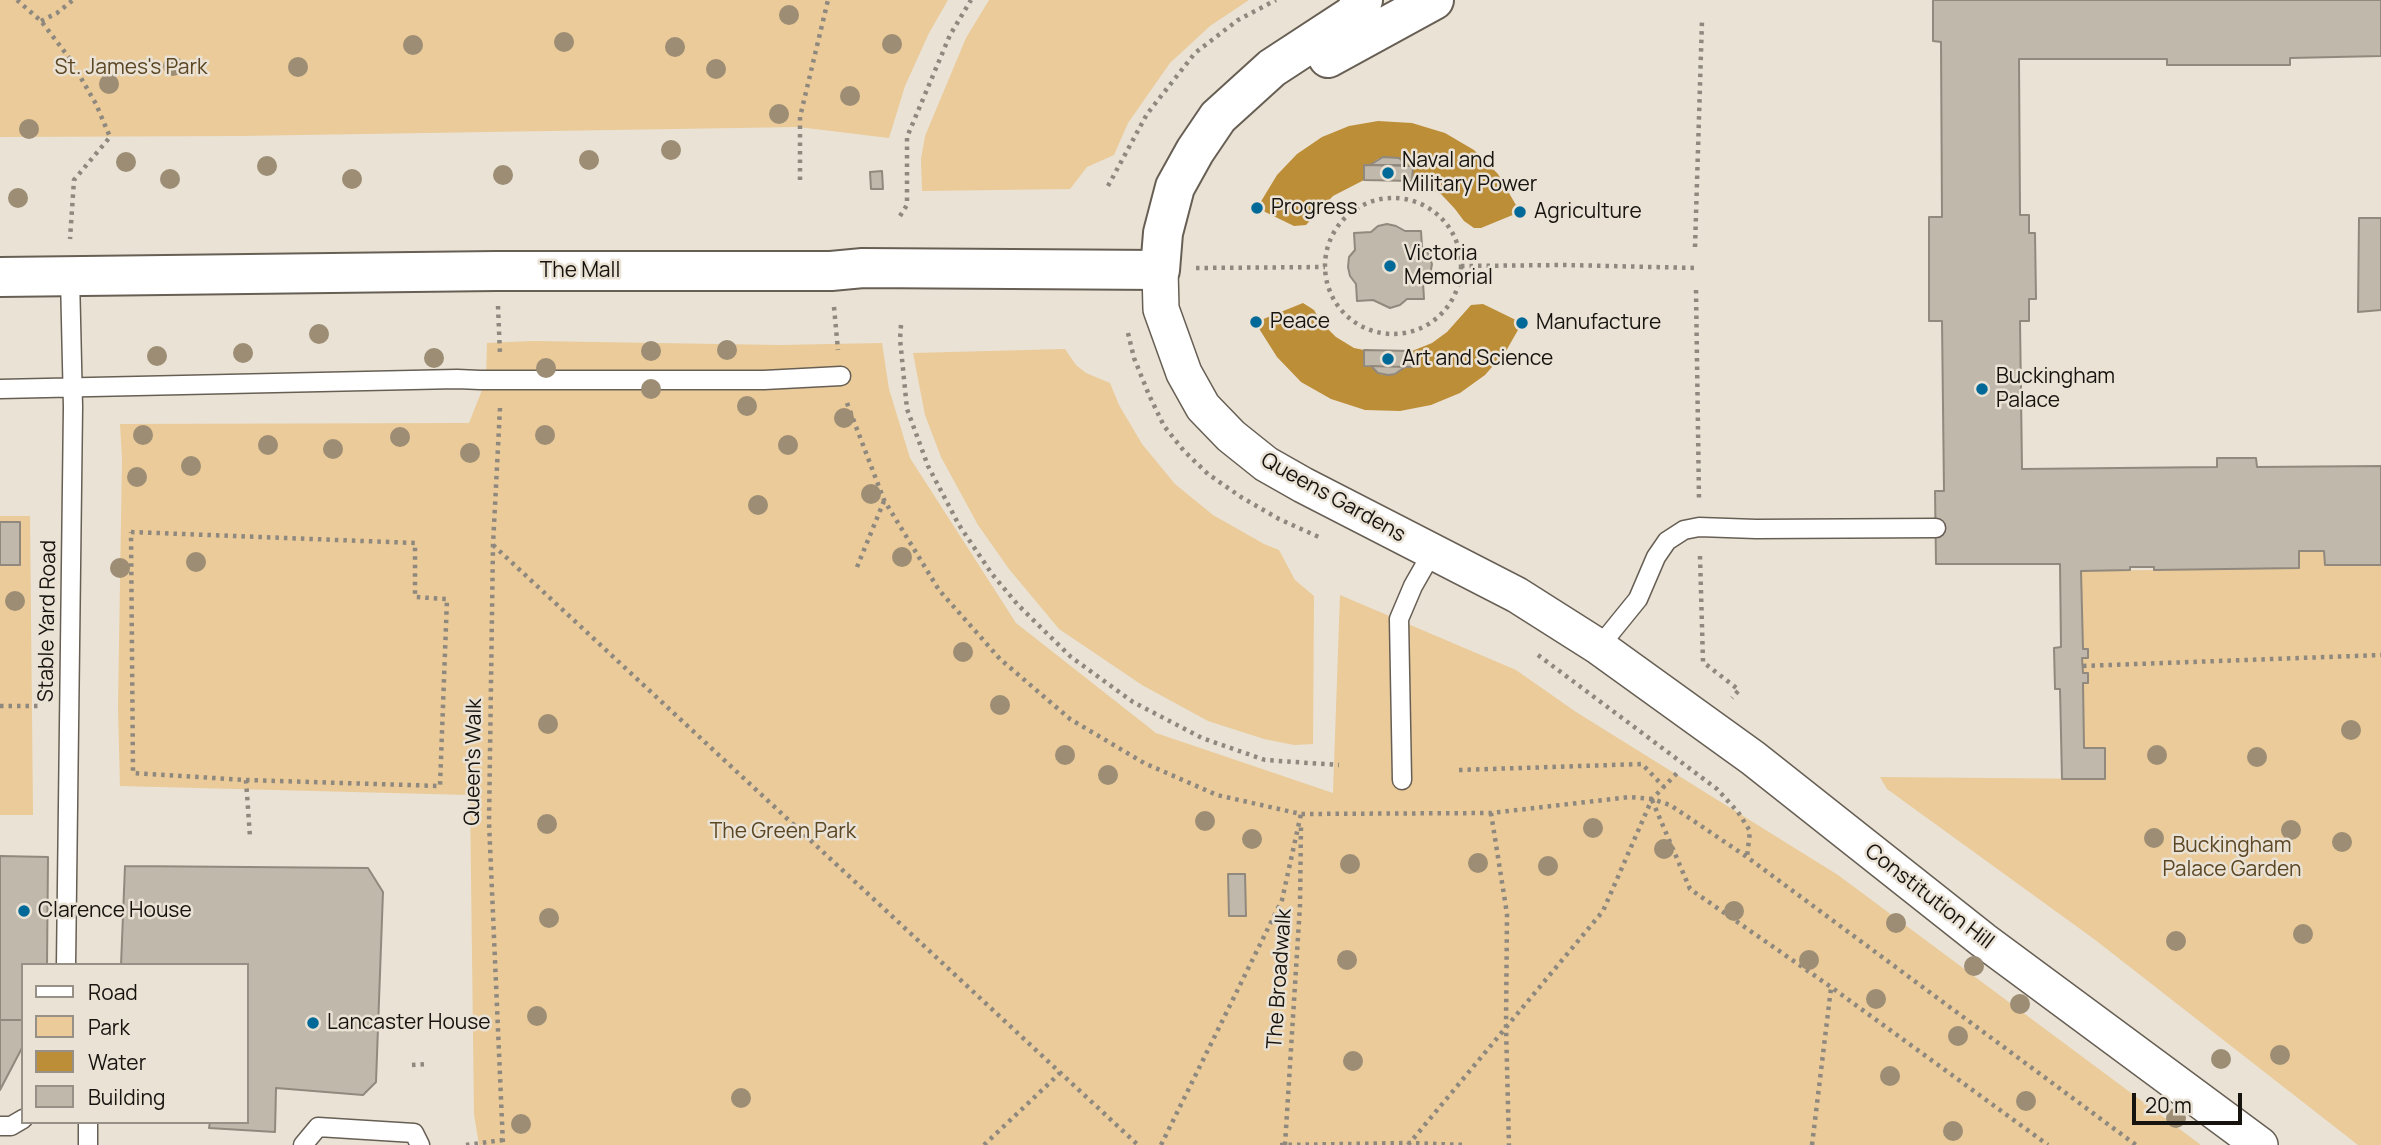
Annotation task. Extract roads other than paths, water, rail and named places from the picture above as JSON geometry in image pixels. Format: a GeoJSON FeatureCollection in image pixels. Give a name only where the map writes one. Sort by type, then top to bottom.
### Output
{"type":"FeatureCollection","features":[{"type":"Feature","properties":{"kind":"street","name":"Queens Gardens"},"geometry":{"type":"LineString","coordinates":[[1363,0],[1353,15],[1272,68],[1218,117],[1175,187],[1163,233],[1161,309],[1184,373],[1203,407],[1231,436],[1265,464],[1517,595],[1599,647]]}},
{"type":"Feature","properties":{"kind":"street","name":"Queens Gardens"},"geometry":{"type":"LineString","coordinates":[[1218,117],[1434,0]]}},
{"type":"Feature","properties":{"kind":"street","name":"The Mall"},"geometry":{"type":"LineString","coordinates":[[0,277],[496,271],[831,271],[863,268],[1160,270]]}},
{"type":"Feature","properties":{"kind":"street","name":"Constitution Hill"},"geometry":{"type":"LineString","coordinates":[[1599,647],[1742,750],[1983,940],[2260,1145]]}},
{"type":"Feature","properties":{"kind":"lane","name":"Stable Yard Road"},"geometry":{"type":"LineString","coordinates":[[66,963],[72,387],[70,277]]}},
{"type":"Feature","properties":{"kind":"lane"},"geometry":{"type":"LineString","coordinates":[[1,389],[501,372],[842,383]]}},
{"type":"Feature","properties":{"kind":"lane"},"geometry":{"type":"LineString","coordinates":[[1599,647],[1638,599],[1656,557],[1667,541],[1684,530],[1699,527],[1936,528]]}},
{"type":"Feature","properties":{"kind":"lane"},"geometry":{"type":"LineString","coordinates":[[1402,780],[1399,619],[1413,586],[1433,551]]}},
{"type":"Feature","properties":{"kind":"lane"},"geometry":{"type":"LineString","coordinates":[[0,1126],[11,1126],[21,1120]]}},
{"type":"Feature","properties":{"kind":"lane"},"geometry":{"type":"LineString","coordinates":[[88,1124],[88,1145]]}},
{"type":"Feature","properties":{"kind":"lane"},"geometry":{"type":"LineString","coordinates":[[303,1145],[318,1127],[414,1133],[420,1145]]}},
{"type":"Feature","properties":{"kind":"water"},"geometry":{"type":"Polygon","coordinates":[[[1378,121],[1412,123],[1445,133],[1474,150],[1498,174],[1520,212],[1481,228],[1474,228],[1464,221],[1441,194],[1412,181],[1413,166],[1407,165],[1399,158],[1389,157],[1364,165],[1364,180],[1333,196],[1306,225],[1294,226],[1257,208],[1277,175],[1297,154],[1322,137],[1349,126],[1378,121]]]}},
{"type":"Feature","properties":{"kind":"water"},"geometry":{"type":"Polygon","coordinates":[[[1303,303],[1314,310],[1321,322],[1336,337],[1354,348],[1364,350],[1364,366],[1371,366],[1382,375],[1395,374],[1405,367],[1412,367],[1412,351],[1432,343],[1447,332],[1471,305],[1483,304],[1522,323],[1506,351],[1485,375],[1460,393],[1431,405],[1400,411],[1365,410],[1331,399],[1301,382],[1277,357],[1258,327],[1256,322],[1303,303]]]}},
{"type":"Feature","properties":{"kind":"place","name":"Naval and Military Power"},"geometry":{"type":"Point","coordinates":[1388,173]}},
{"type":"Feature","properties":{"kind":"place","name":"Progress"},"geometry":{"type":"Point","coordinates":[1257,208]}},
{"type":"Feature","properties":{"kind":"place","name":"Agriculture"},"geometry":{"type":"Point","coordinates":[1520,212]}},
{"type":"Feature","properties":{"kind":"place","name":"Victoria Memorial"},"geometry":{"type":"Point","coordinates":[1390,266]}},
{"type":"Feature","properties":{"kind":"place","name":"Peace"},"geometry":{"type":"Point","coordinates":[1256,322]}},
{"type":"Feature","properties":{"kind":"place","name":"Manufacture"},"geometry":{"type":"Point","coordinates":[1522,323]}},
{"type":"Feature","properties":{"kind":"place","name":"Art and Science"},"geometry":{"type":"Point","coordinates":[1388,359]}},
{"type":"Feature","properties":{"kind":"place","name":"Buckingham Palace"},"geometry":{"type":"Point","coordinates":[1982,389]}},
{"type":"Feature","properties":{"kind":"place","name":"Clarence House"},"geometry":{"type":"Point","coordinates":[24,911]}},
{"type":"Feature","properties":{"kind":"place","name":"Lancaster House"},"geometry":{"type":"Point","coordinates":[313,1023]}},
{"type":"Feature","properties":{"kind":"park label","name":"St. James's Park"},"geometry":{"type":"Point","coordinates":[131,68]}},
{"type":"Feature","properties":{"kind":"park label","name":"The Green Park"},"geometry":{"type":"Point","coordinates":[783,832]}},
{"type":"Feature","properties":{"kind":"park label","name":"Buckingham Palace Garden"},"geometry":{"type":"Point","coordinates":[2232,858]}}]}
